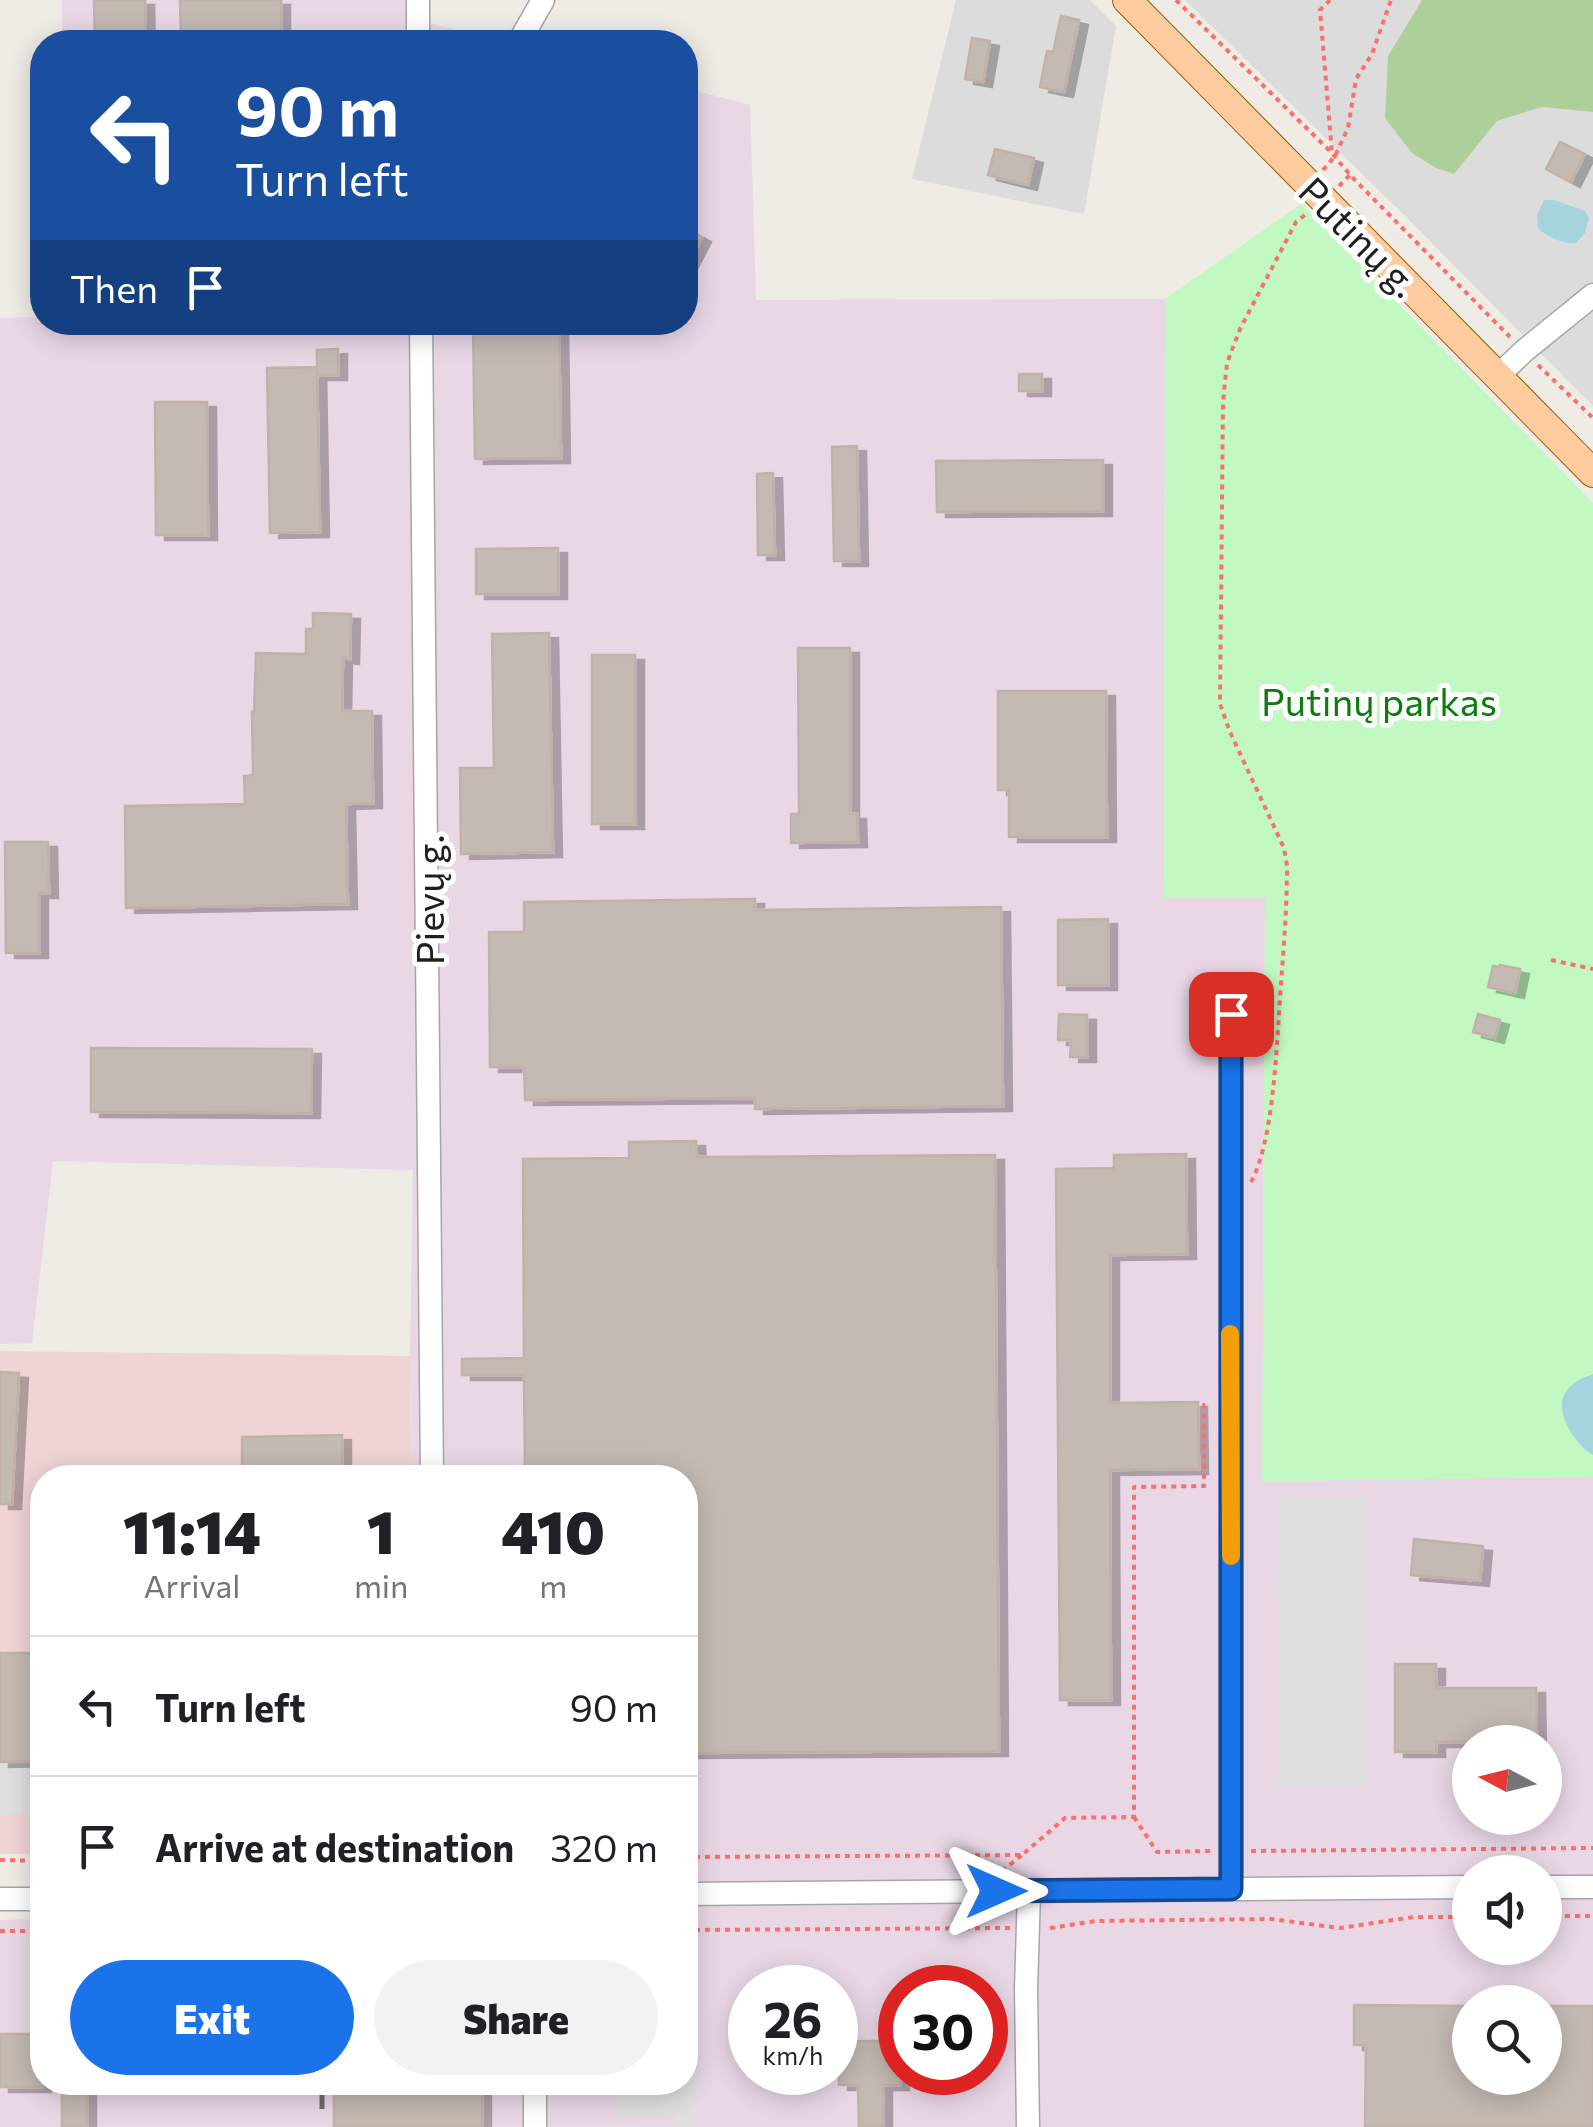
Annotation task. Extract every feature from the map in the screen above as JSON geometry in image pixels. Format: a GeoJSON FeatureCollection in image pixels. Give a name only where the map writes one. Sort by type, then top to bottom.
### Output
{"type":"FeatureCollection","features":[{"type":"Feature","properties":{"kind":"main road","name":"Putinų g."},"geometry":{"type":"LineString","coordinates":[[1127,0],[1593,472]]}},
{"type":"Feature","properties":{"kind":"street"},"geometry":{"type":"LineString","coordinates":[[418,0],[420,30]]}},
{"type":"Feature","properties":{"kind":"street"},"geometry":{"type":"LineString","coordinates":[[526,30],[543,0]]}},
{"type":"Feature","properties":{"kind":"street"},"geometry":{"type":"LineString","coordinates":[[1498,376],[1593,294]]}},
{"type":"Feature","properties":{"kind":"street","name":"Pievų g."},"geometry":{"type":"LineString","coordinates":[[422,335],[432,1465]]}},
{"type":"Feature","properties":{"kind":"street"},"geometry":{"type":"LineString","coordinates":[[1231,1014],[1231,1889]]}},
{"type":"Feature","properties":{"kind":"street"},"geometry":{"type":"LineString","coordinates":[[698,1894],[1452,1887]]}},
{"type":"Feature","properties":{"kind":"street"},"geometry":{"type":"LineString","coordinates":[[1562,1887],[1593,1887]]}},
{"type":"Feature","properties":{"kind":"street"},"geometry":{"type":"LineString","coordinates":[[1028,2127],[1029,1891]]}},
{"type":"Feature","properties":{"kind":"street"},"geometry":{"type":"LineString","coordinates":[[0,1899],[30,1898]]}},
{"type":"Feature","properties":{"kind":"street"},"geometry":{"type":"LineString","coordinates":[[535,2095],[535,2127]]}},
{"type":"Feature","properties":{"kind":"path"},"geometry":{"type":"LineString","coordinates":[[1176,0],[1593,418]]}},
{"type":"Feature","properties":{"kind":"path"},"geometry":{"type":"LineString","coordinates":[[1330,0],[1320,10],[1333,155]]}},
{"type":"Feature","properties":{"kind":"path"},"geometry":{"type":"LineString","coordinates":[[1230,1202],[1242,1196],[1256,1172],[1268,1119],[1276,1059],[1287,866],[1284,848],[1220,704],[1226,363],[1240,329],[1296,222],[1317,193],[1348,128],[1356,80],[1372,54],[1391,0]]}},
{"type":"Feature","properties":{"kind":"path"},"geometry":{"type":"LineString","coordinates":[[1551,960],[1593,969]]}},
{"type":"Feature","properties":{"kind":"path"},"geometry":{"type":"LineString","coordinates":[[1230,1405],[1204,1405],[1204,1486],[1134,1487],[1134,1818],[1157,1852],[1593,1848]]}},
{"type":"Feature","properties":{"kind":"path"},"geometry":{"type":"LineString","coordinates":[[698,1857],[1022,1854],[1065,1818],[1134,1818]]}},
{"type":"Feature","properties":{"kind":"path"},"geometry":{"type":"LineString","coordinates":[[0,1860],[30,1861]]}},
{"type":"Feature","properties":{"kind":"path"},"geometry":{"type":"LineString","coordinates":[[1562,1916],[1593,1916]]}},
{"type":"Feature","properties":{"kind":"path"},"geometry":{"type":"LineString","coordinates":[[698,1930],[1028,1929],[1096,1922],[1271,1919],[1340,1928],[1414,1917],[1452,1917]]}},
{"type":"Feature","properties":{"kind":"path"},"geometry":{"type":"LineString","coordinates":[[0,1932],[30,1931]]}},
{"type":"Feature","properties":{"kind":"shaded area"},"geometry":{"type":"Polygon","coordinates":[[[62,0],[427,0],[428,23],[456,30],[62,30],[62,0]]]}},
{"type":"Feature","properties":{"kind":"shaded area"},"geometry":{"type":"Polygon","coordinates":[[[956,0],[1090,0],[1116,26],[1084,214],[912,179],[956,0]]]}},
{"type":"Feature","properties":{"kind":"shaded area"},"geometry":{"type":"Polygon","coordinates":[[[1185,0],[1422,0],[1388,56],[1436,168],[1453,174],[1497,121],[1542,107],[1593,112],[1593,406],[1404,215],[1185,0]]]}},
{"type":"Feature","properties":{"kind":"shaded area"},"geometry":{"type":"Polygon","coordinates":[[[698,91],[750,105],[756,300],[1165,299],[1164,896],[1265,898],[1262,1481],[1593,1477],[1593,2127],[0,2127],[0,1920],[30,1919],[30,2095],[698,2095],[698,1465],[411,1465],[413,1170],[53,1161],[32,1343],[0,1344],[0,318],[30,317],[30,335],[698,335],[698,91]]]}},
{"type":"Feature","properties":{"kind":"shaded area"},"geometry":{"type":"Polygon","coordinates":[[[0,1351],[410,1356],[411,1465],[30,1465],[30,1854],[0,1854],[0,1351]]]}},
{"type":"Feature","properties":{"kind":"shaded area"},"geometry":{"type":"Polygon","coordinates":[[[1279,1497],[1366,1498],[1365,1788],[1277,1787],[1279,1497]]]}},
{"type":"Feature","properties":{"kind":"shaded area"},"geometry":{"type":"Polygon","coordinates":[[[30,1761],[30,1814],[0,1815],[0,1762],[30,1761]]]}},
{"type":"Feature","properties":{"kind":"shaded area"},"geometry":{"type":"Polygon","coordinates":[[[617,2095],[696,2095],[696,2127],[674,2127],[674,2115],[618,2115],[617,2095]]]}},
{"type":"Feature","properties":{"kind":"green space"},"geometry":{"type":"Polygon","coordinates":[[[1422,0],[1593,0],[1593,112],[1542,107],[1497,121],[1454,174],[1412,153],[1385,118],[1388,56],[1422,0]]]}},
{"type":"Feature","properties":{"kind":"green space","name":"Putinų parkas"},"geometry":{"type":"Polygon","coordinates":[[[1301,204],[1593,503],[1593,1477],[1262,1481],[1265,898],[1164,897],[1165,299],[1301,204]]]}},
{"type":"Feature","properties":{"kind":"water"},"geometry":{"type":"Polygon","coordinates":[[[1544,200],[1585,211],[1589,218],[1585,233],[1576,243],[1555,239],[1538,228],[1537,215],[1544,200]]]}},
{"type":"Feature","properties":{"kind":"water"},"geometry":{"type":"Polygon","coordinates":[[[1593,1374],[1593,1455],[1575,1438],[1562,1408],[1572,1385],[1593,1374]]]}},
{"type":"Feature","properties":{"kind":"building"},"geometry":{"type":"Polygon","coordinates":[[[94,0],[145,0],[146,30],[95,30],[94,0]]]}},
{"type":"Feature","properties":{"kind":"building"},"geometry":{"type":"Polygon","coordinates":[[[180,0],[281,0],[281,30],[181,30],[180,0]]]}},
{"type":"Feature","properties":{"kind":"building"},"geometry":{"type":"Polygon","coordinates":[[[1061,16],[1079,20],[1064,92],[1040,87],[1047,51],[1053,52],[1061,16]]]}},
{"type":"Feature","properties":{"kind":"building"},"geometry":{"type":"Polygon","coordinates":[[[972,38],[990,41],[983,82],[965,79],[972,38]]]}},
{"type":"Feature","properties":{"kind":"building"},"geometry":{"type":"Polygon","coordinates":[[[1560,142],[1585,154],[1571,182],[1546,169],[1560,142]]]}},
{"type":"Feature","properties":{"kind":"building"},"geometry":{"type":"Polygon","coordinates":[[[995,149],[1034,158],[1028,185],[988,175],[995,149]]]}},
{"type":"Feature","properties":{"kind":"building"},"geometry":{"type":"Polygon","coordinates":[[[473,335],[559,335],[561,458],[475,459],[473,335]]]}},
{"type":"Feature","properties":{"kind":"building"},"geometry":{"type":"Polygon","coordinates":[[[338,349],[338,375],[317,375],[317,350],[338,349]]]}},
{"type":"Feature","properties":{"kind":"building"},"geometry":{"type":"Polygon","coordinates":[[[317,367],[320,532],[270,533],[267,368],[317,367]]]}},
{"type":"Feature","properties":{"kind":"building"},"geometry":{"type":"Polygon","coordinates":[[[1019,374],[1042,374],[1042,391],[1019,391],[1019,374]]]}},
{"type":"Feature","properties":{"kind":"building"},"geometry":{"type":"Polygon","coordinates":[[[155,402],[207,402],[208,535],[156,535],[155,402]]]}},
{"type":"Feature","properties":{"kind":"building"},"geometry":{"type":"Polygon","coordinates":[[[857,446],[859,561],[834,561],[832,447],[857,446]]]}},
{"type":"Feature","properties":{"kind":"building"},"geometry":{"type":"Polygon","coordinates":[[[1103,460],[1103,511],[937,512],[936,461],[1103,460]]]}},
{"type":"Feature","properties":{"kind":"building"},"geometry":{"type":"Polygon","coordinates":[[[773,473],[775,555],[758,555],[757,474],[773,473]]]}},
{"type":"Feature","properties":{"kind":"building"},"geometry":{"type":"Polygon","coordinates":[[[558,548],[558,594],[476,594],[476,549],[558,548]]]}},
{"type":"Feature","properties":{"kind":"building"},"geometry":{"type":"Polygon","coordinates":[[[313,613],[351,614],[350,659],[343,658],[342,711],[372,711],[373,803],[346,804],[348,904],[126,908],[125,806],[245,804],[244,776],[253,775],[256,653],[306,654],[306,629],[313,629],[313,613]]]}},
{"type":"Feature","properties":{"kind":"building"},"geometry":{"type":"Polygon","coordinates":[[[549,633],[553,852],[461,854],[460,768],[494,768],[492,634],[549,633]]]}},
{"type":"Feature","properties":{"kind":"building"},"geometry":{"type":"Polygon","coordinates":[[[798,648],[850,648],[850,814],[857,814],[858,842],[791,843],[791,814],[799,814],[798,648]]]}},
{"type":"Feature","properties":{"kind":"building"},"geometry":{"type":"Polygon","coordinates":[[[592,655],[635,655],[635,824],[592,824],[592,655]]]}},
{"type":"Feature","properties":{"kind":"building"},"geometry":{"type":"Polygon","coordinates":[[[998,691],[1106,691],[1107,837],[1009,837],[1009,790],[998,790],[998,691]]]}},
{"type":"Feature","properties":{"kind":"building"},"geometry":{"type":"Polygon","coordinates":[[[5,842],[48,842],[49,893],[39,893],[39,953],[6,953],[5,842]]]}},
{"type":"Feature","properties":{"kind":"building"},"geometry":{"type":"Polygon","coordinates":[[[755,899],[755,910],[1001,907],[1003,1106],[755,1109],[755,1098],[525,1100],[524,1067],[490,1067],[489,932],[524,932],[524,902],[755,899]]]}},
{"type":"Feature","properties":{"kind":"building"},"geometry":{"type":"Polygon","coordinates":[[[1108,919],[1108,985],[1058,985],[1058,920],[1108,919]]]}},
{"type":"Feature","properties":{"kind":"building"},"geometry":{"type":"Polygon","coordinates":[[[1493,966],[1520,969],[1515,993],[1488,987],[1493,966]]]}},
{"type":"Feature","properties":{"kind":"building"},"geometry":{"type":"Polygon","coordinates":[[[1059,1014],[1087,1015],[1087,1057],[1070,1057],[1071,1040],[1058,1040],[1059,1014]]]}},
{"type":"Feature","properties":{"kind":"building"},"geometry":{"type":"Polygon","coordinates":[[[1478,1014],[1500,1020],[1495,1038],[1473,1032],[1478,1014]]]}},
{"type":"Feature","properties":{"kind":"building"},"geometry":{"type":"Polygon","coordinates":[[[91,1048],[312,1049],[311,1113],[91,1112],[91,1048]]]}},
{"type":"Feature","properties":{"kind":"building"},"geometry":{"type":"Polygon","coordinates":[[[696,1141],[697,1157],[995,1155],[999,1751],[698,1753],[698,1465],[525,1465],[524,1375],[462,1375],[462,1359],[524,1358],[523,1159],[629,1158],[629,1142],[696,1141]]]}},
{"type":"Feature","properties":{"kind":"building"},"geometry":{"type":"Polygon","coordinates":[[[1186,1154],[1187,1254],[1110,1255],[1110,1403],[1198,1402],[1199,1469],[1110,1470],[1111,1700],[1060,1700],[1056,1169],[1114,1168],[1114,1155],[1186,1154]]]}},
{"type":"Feature","properties":{"kind":"building"},"geometry":{"type":"Polygon","coordinates":[[[0,1372],[19,1373],[12,1504],[0,1504],[0,1372]]]}},
{"type":"Feature","properties":{"kind":"building"},"geometry":{"type":"Polygon","coordinates":[[[342,1435],[342,1465],[242,1465],[242,1437],[342,1435]]]}},
{"type":"Feature","properties":{"kind":"building"},"geometry":{"type":"Polygon","coordinates":[[[1414,1539],[1483,1546],[1480,1581],[1411,1575],[1414,1539]]]}},
{"type":"Feature","properties":{"kind":"building"},"geometry":{"type":"Polygon","coordinates":[[[0,1653],[30,1653],[30,1761],[0,1762],[0,1653]]]}},
{"type":"Feature","properties":{"kind":"building"},"geometry":{"type":"Polygon","coordinates":[[[1395,1664],[1436,1664],[1436,1688],[1536,1688],[1537,1725],[1452,1725],[1452,1742],[1436,1742],[1436,1752],[1395,1752],[1395,1664]]]}},
{"type":"Feature","properties":{"kind":"building"},"geometry":{"type":"Polygon","coordinates":[[[1354,2005],[1452,2006],[1452,2095],[1562,2095],[1562,2006],[1593,2006],[1593,2127],[1365,2127],[1366,2045],[1354,2045],[1354,2005]]]}},
{"type":"Feature","properties":{"kind":"building"},"geometry":{"type":"Polygon","coordinates":[[[0,2034],[30,2034],[30,2087],[0,2087],[0,2034]]]}},
{"type":"Feature","properties":{"kind":"building"},"geometry":{"type":"Polygon","coordinates":[[[858,2041],[878,2041],[878,2095],[883,2095],[883,2127],[859,2127],[858,2041]]]}},
{"type":"Feature","properties":{"kind":"building"},"geometry":{"type":"Polygon","coordinates":[[[62,2095],[87,2095],[87,2127],[62,2127],[62,2095]]]}},
{"type":"Feature","properties":{"kind":"building"},"geometry":{"type":"Polygon","coordinates":[[[334,2095],[482,2095],[482,2127],[334,2127],[334,2095]]]}},
{"type":"Feature","properties":{"kind":"railway"},"geometry":{"type":"LineString","coordinates":[[322,2095],[322,2127]]}},
{"type":"Feature","properties":{"kind":"slow traffic"},"geometry":{"type":"LineString","coordinates":[[1230,1334],[1231,1556]]}},
{"type":"Feature","properties":{"kind":"route"},"geometry":{"type":"LineString","coordinates":[[996,1891],[1231,1889],[1231,1014]]}}]}
